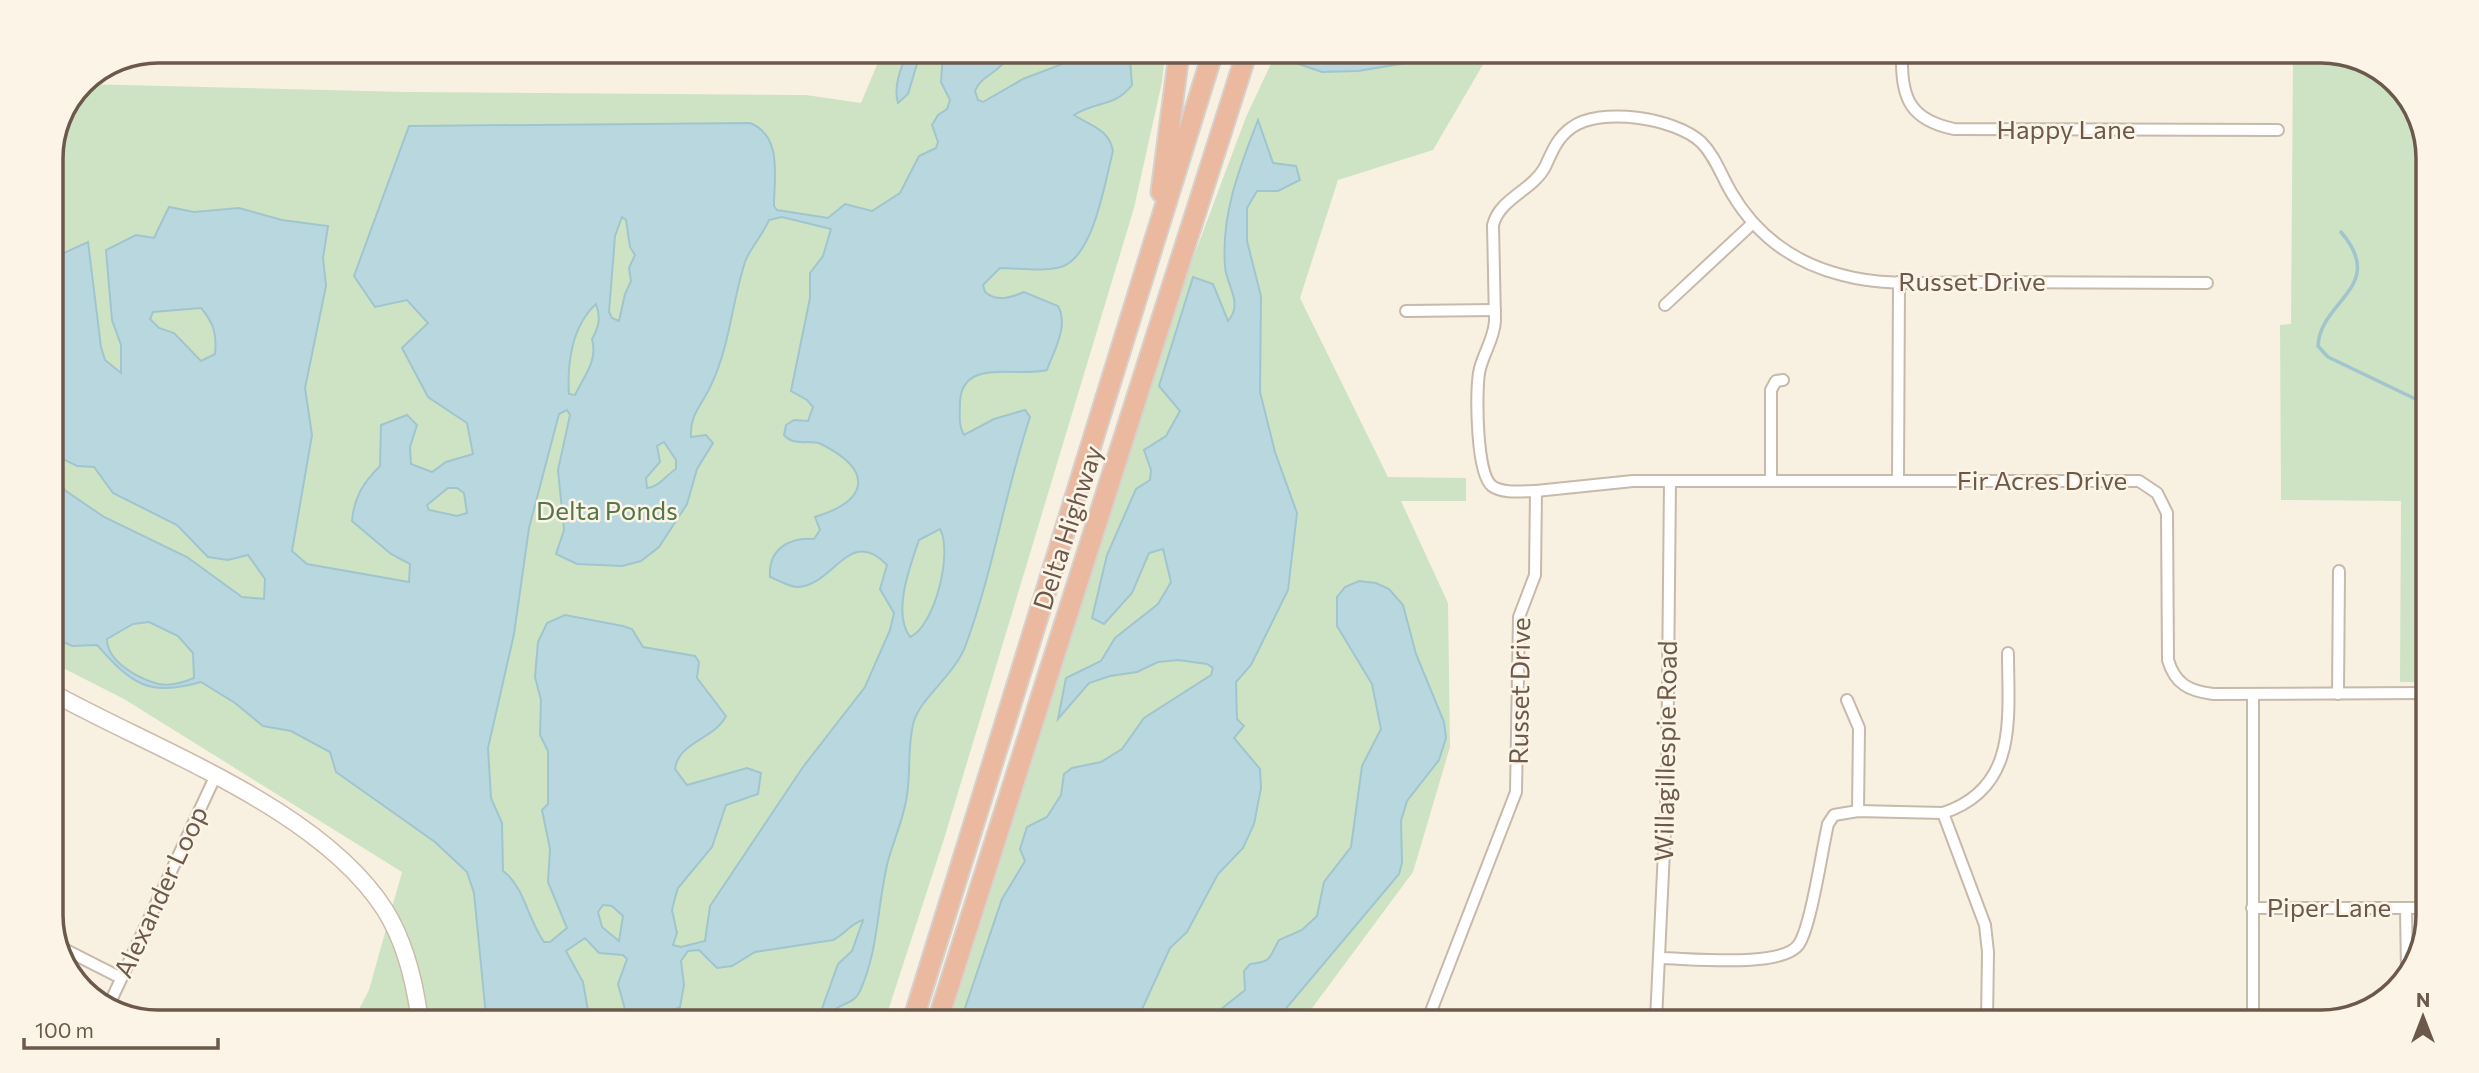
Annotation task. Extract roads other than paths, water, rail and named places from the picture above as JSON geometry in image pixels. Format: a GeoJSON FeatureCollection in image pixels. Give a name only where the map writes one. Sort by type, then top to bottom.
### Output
{"type":"FeatureCollection","features":[{"type":"Feature","properties":{"kind":"highway"},"geometry":{"type":"LineString","coordinates":[[1150,259],[1178,63]]}},
{"type":"Feature","properties":{"kind":"highway","name":"Delta Highway"},"geometry":{"type":"LineString","coordinates":[[916,1010],[1210,63]]}},
{"type":"Feature","properties":{"kind":"highway","name":"Delta Highway"},"geometry":{"type":"LineString","coordinates":[[941,1010],[1244,63]]}},
{"type":"Feature","properties":{"kind":"highway"},"geometry":{"type":"LineString","coordinates":[[1231,105],[1255,63]]}},
{"type":"Feature","properties":{"kind":"main road"},"geometry":{"type":"LineString","coordinates":[[63,698],[215,777],[310,835],[359,876],[376,897],[398,934],[409,964],[418,1010]]}},
{"type":"Feature","properties":{"kind":"street","name":"Happy Lane"},"geometry":{"type":"LineString","coordinates":[[1902,63],[1903,90],[1909,104],[1932,122],[1954,129],[2278,130]]}},
{"type":"Feature","properties":{"kind":"street","name":"Russet Drive"},"geometry":{"type":"LineString","coordinates":[[1431,1010],[1516,792],[1519,617],[1535,575],[1535,491],[1495,488],[1487,481],[1482,467],[1478,380],[1493,335],[1493,232],[1498,211],[1535,180],[1562,135],[1586,120],[1649,119],[1683,129],[1706,148],[1753,223],[1787,253],[1816,267],[1856,279],[1899,282],[2207,283]]}},
{"type":"Feature","properties":{"kind":"street"},"geometry":{"type":"LineString","coordinates":[[1665,304],[1753,223]]}},
{"type":"Feature","properties":{"kind":"street"},"geometry":{"type":"LineString","coordinates":[[1898,481],[1899,282]]}},
{"type":"Feature","properties":{"kind":"street"},"geometry":{"type":"LineString","coordinates":[[1406,312],[1494,310]]}},
{"type":"Feature","properties":{"kind":"street"},"geometry":{"type":"LineString","coordinates":[[1771,481],[1772,390],[1776,381],[1783,380]]}},
{"type":"Feature","properties":{"kind":"street","name":"Fir Acres Drive"},"geometry":{"type":"LineString","coordinates":[[1535,491],[1625,481],[2139,481],[2149,486],[2164,502],[2166,513],[2167,647],[2171,672],[2177,681],[2199,692],[2253,695]]}},
{"type":"Feature","properties":{"kind":"street","name":"Willagillespie Road"},"geometry":{"type":"LineString","coordinates":[[1656,1010],[1667,788],[1670,481]]}},
{"type":"Feature","properties":{"kind":"street"},"geometry":{"type":"LineString","coordinates":[[2338,694],[2339,572]]}},
{"type":"Feature","properties":{"kind":"street"},"geometry":{"type":"LineString","coordinates":[[1659,958],[1764,959],[1788,954],[1802,937],[1830,819],[1839,812],[1943,813],[1984,786],[2001,763],[2007,737],[2008,653]]}},
{"type":"Feature","properties":{"kind":"street"},"geometry":{"type":"LineString","coordinates":[[2253,1010],[2253,695],[2416,694]]}},
{"type":"Feature","properties":{"kind":"street"},"geometry":{"type":"LineString","coordinates":[[1847,700],[1859,728],[1858,811]]}},
{"type":"Feature","properties":{"kind":"street","name":"Alexander Loop"},"geometry":{"type":"LineString","coordinates":[[112,998],[215,777]]}},
{"type":"Feature","properties":{"kind":"street"},"geometry":{"type":"LineString","coordinates":[[1943,813],[1985,925],[1988,952],[1987,1010]]}},
{"type":"Feature","properties":{"kind":"street","name":"Piper Lane"},"geometry":{"type":"LineString","coordinates":[[2252,908],[2416,908]]}},
{"type":"Feature","properties":{"kind":"street","name":"Piper Lane"},"geometry":{"type":"LineString","coordinates":[[2406,908],[2407,956]]}},
{"type":"Feature","properties":{"kind":"street"},"geometry":{"type":"LineString","coordinates":[[71,953],[121,978]]}},
{"type":"Feature","properties":{"kind":"water"},"geometry":{"type":"Polygon","coordinates":[[[903,63],[917,63],[908,94],[898,103],[897,84],[903,63]]]}},
{"type":"Feature","properties":{"kind":"water"},"geometry":{"type":"Polygon","coordinates":[[[942,63],[1004,63],[986,77],[975,91],[978,100],[983,102],[1023,79],[1065,63],[1130,63],[1132,85],[1125,92],[1112,101],[1074,115],[1103,133],[1113,151],[1102,198],[1082,249],[1061,267],[1038,270],[1000,268],[983,285],[985,292],[994,297],[1009,297],[1024,292],[1058,306],[1061,330],[1047,370],[980,374],[970,379],[963,388],[960,419],[964,435],[994,419],[1025,410],[1030,417],[965,647],[953,667],[923,704],[914,721],[906,804],[888,861],[871,959],[860,991],[854,999],[835,1010],[822,1010],[838,964],[852,951],[863,920],[833,940],[755,952],[732,966],[717,968],[699,950],[688,951],[681,961],[684,985],[680,1007],[672,1010],[625,1010],[618,984],[627,959],[623,955],[599,953],[585,938],[566,951],[583,982],[588,1010],[485,1010],[474,893],[467,872],[435,842],[336,772],[330,752],[291,731],[263,726],[235,703],[201,682],[167,688],[142,684],[120,669],[97,645],[72,646],[63,642],[63,487],[104,517],[187,557],[242,597],[264,599],[265,579],[248,555],[228,560],[208,557],[177,525],[113,493],[94,467],[77,466],[63,459],[63,253],[88,242],[101,347],[105,360],[121,373],[121,345],[112,320],[106,250],[136,235],[154,238],[169,207],[194,212],[239,208],[282,220],[328,226],[323,258],[326,286],[305,388],[312,435],[292,551],[307,564],[409,582],[410,564],[391,554],[352,521],[360,491],[380,466],[381,425],[407,415],[417,425],[410,447],[411,464],[432,472],[446,462],[473,454],[467,423],[428,397],[402,348],[428,323],[407,300],[375,307],[354,276],[409,126],[750,123],[761,129],[772,147],[775,170],[774,206],[777,210],[828,218],[845,204],[872,211],[900,193],[919,156],[936,148],[938,142],[932,125],[938,115],[947,109],[950,100],[941,82],[942,63]],[[622,217],[615,236],[609,312],[612,318],[619,321],[631,281],[629,268],[635,255],[630,247],[626,220],[622,217]],[[782,217],[769,220],[745,262],[718,368],[692,422],[691,437],[706,435],[713,443],[697,469],[687,504],[659,547],[641,561],[622,566],[577,564],[556,554],[564,530],[558,470],[570,415],[567,410],[559,414],[529,528],[514,634],[488,748],[491,798],[502,823],[503,871],[516,885],[544,942],[550,942],[567,928],[548,882],[550,849],[542,810],[548,804],[548,751],[540,735],[541,700],[535,677],[538,642],[547,623],[565,615],[623,626],[632,629],[643,647],[695,656],[699,662],[697,678],[726,716],[714,730],[683,752],[675,769],[687,785],[747,768],[761,773],[758,794],[726,805],[712,847],[678,888],[672,910],[677,933],[673,945],[681,947],[705,941],[710,906],[803,767],[865,687],[890,630],[894,613],[880,589],[887,565],[873,554],[851,554],[821,578],[796,587],[770,577],[772,559],[776,553],[796,540],[814,539],[820,530],[815,517],[846,502],[855,493],[858,484],[850,464],[838,454],[821,444],[792,441],[784,435],[786,425],[794,420],[808,421],[813,407],[807,400],[791,391],[810,298],[810,273],[823,256],[831,229],[782,217]],[[596,304],[576,334],[570,358],[569,394],[575,395],[592,361],[592,339],[598,322],[596,304]],[[201,308],[153,312],[150,319],[159,328],[174,333],[201,361],[215,354],[214,330],[201,308]],[[664,442],[657,446],[660,462],[646,478],[647,488],[658,484],[676,469],[676,460],[664,442]],[[448,488],[427,505],[429,510],[457,516],[467,513],[464,493],[457,488],[448,488]],[[940,529],[919,540],[904,589],[903,615],[910,637],[927,619],[943,570],[943,540],[940,529]],[[149,622],[133,624],[107,639],[108,647],[117,661],[147,680],[169,684],[194,678],[193,653],[178,636],[149,622]],[[603,905],[598,912],[602,927],[619,941],[623,916],[612,906],[603,905]]]}},
{"type":"Feature","properties":{"kind":"water"},"geometry":{"type":"Polygon","coordinates":[[[1296,63],[1406,63],[1358,71],[1322,72],[1296,63]]]}},
{"type":"Feature","properties":{"kind":"water"},"geometry":{"type":"Polygon","coordinates":[[[1258,120],[1273,163],[1296,166],[1300,180],[1278,191],[1257,191],[1247,208],[1247,241],[1261,296],[1260,392],[1275,452],[1297,513],[1288,590],[1251,665],[1236,682],[1237,719],[1244,726],[1234,738],[1260,769],[1261,788],[1254,824],[1243,848],[1218,874],[1187,932],[1170,948],[1142,1010],[964,1010],[1002,899],[1025,861],[1020,849],[1027,827],[1047,817],[1061,795],[1064,774],[1072,768],[1101,762],[1122,749],[1144,718],[1211,675],[1213,668],[1207,664],[1178,660],[1158,662],[1137,672],[1110,676],[1089,683],[1058,719],[1066,678],[1101,661],[1115,638],[1158,604],[1171,582],[1163,549],[1149,553],[1132,593],[1104,624],[1092,618],[1107,555],[1136,489],[1150,480],[1151,470],[1144,450],[1166,436],[1180,411],[1159,386],[1193,277],[1213,284],[1228,321],[1233,314],[1233,294],[1225,266],[1226,227],[1233,191],[1258,120]]]}},
{"type":"Feature","properties":{"kind":"water"},"geometry":{"type":"Polygon","coordinates":[[[1359,581],[1376,583],[1389,589],[1403,605],[1416,654],[1444,722],[1446,738],[1439,760],[1407,801],[1401,821],[1402,863],[1399,874],[1285,1010],[1220,1010],[1245,990],[1244,971],[1250,964],[1267,960],[1279,940],[1302,930],[1317,916],[1324,882],[1351,847],[1362,766],[1381,729],[1372,684],[1337,626],[1337,597],[1345,587],[1359,581]]]}},
{"type":"Feature","properties":{"kind":"waterway"},"geometry":{"type":"LineString","coordinates":[[2341,232],[2354,251],[2358,267],[2348,292],[2321,330],[2318,346],[2328,357],[2416,399]]}},
{"type":"Feature","properties":{"kind":"park label","name":"Delta Ponds"},"geometry":{"type":"Point","coordinates":[607,511]}}]}
